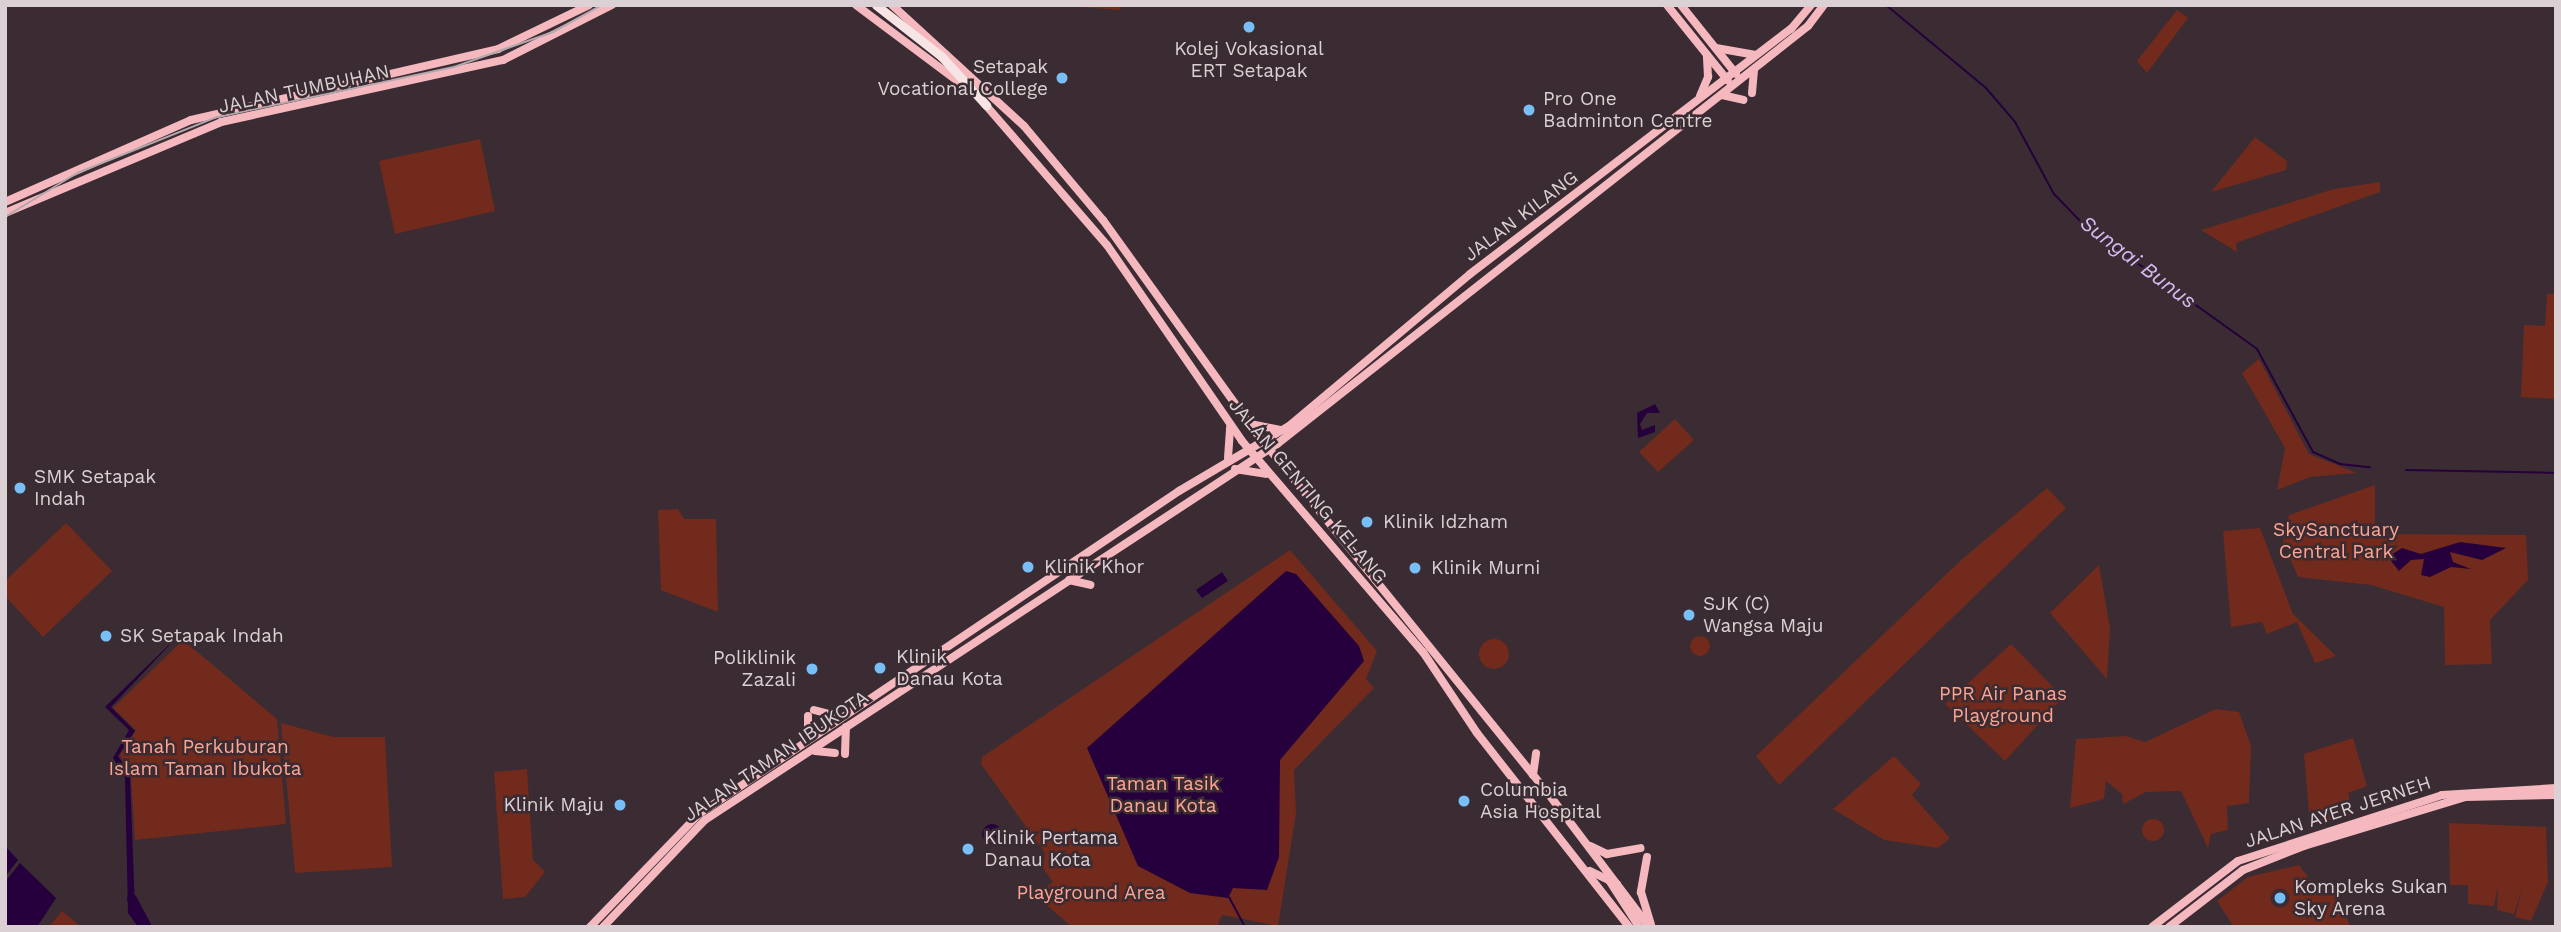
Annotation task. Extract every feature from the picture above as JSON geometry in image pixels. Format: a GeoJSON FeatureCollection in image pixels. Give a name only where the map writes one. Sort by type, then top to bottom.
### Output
{"type":"FeatureCollection","features":[{"type":"Feature","properties":{"kind":"highway"},"geometry":{"type":"LineString","coordinates":[[876,5],[941,56],[985,104]]}},
{"type":"Feature","properties":{"kind":"main road","name":"JALAN TUMBUHAN"},"geometry":{"type":"LineString","coordinates":[[5,202],[191,120],[310,89],[480,55],[528,37],[589,5]]}},
{"type":"Feature","properties":{"kind":"main road","name":"JALAN TUMBUHAN"},"geometry":{"type":"LineString","coordinates":[[5,215],[16,205],[221,122],[492,63],[542,45],[612,5]]}},
{"type":"Feature","properties":{"kind":"main road","name":"JALAN GENTING KELANG"},"geometry":{"type":"LineString","coordinates":[[856,5],[985,104],[1107,245],[1254,457],[1423,652],[1501,765],[1629,927]]}},
{"type":"Feature","properties":{"kind":"main road"},"geometry":{"type":"LineString","coordinates":[[863,5],[867,15]]}},
{"type":"Feature","properties":{"kind":"main road","name":"JALAN GENTING KELANG"},"geometry":{"type":"LineString","coordinates":[[892,5],[1024,126],[1111,231],[1247,422],[1516,753],[1585,842],[1612,882],[1650,927]]}},
{"type":"Feature","properties":{"kind":"main road"},"geometry":{"type":"LineString","coordinates":[[1667,5],[1732,86]]}},
{"type":"Feature","properties":{"kind":"main road"},"geometry":{"type":"LineString","coordinates":[[1681,5],[1741,80]]}},
{"type":"Feature","properties":{"kind":"main road","name":"JALAN KILANG"},"geometry":{"type":"LineString","coordinates":[[1265,445],[1470,274],[1758,54],[1811,5]]}},
{"type":"Feature","properties":{"kind":"main road","name":"JALAN KILANG"},"geometry":{"type":"LineString","coordinates":[[1248,448],[1281,440],[1756,68],[1824,5]]}},
{"type":"Feature","properties":{"kind":"main road"},"geometry":{"type":"LineString","coordinates":[[556,24],[568,23],[568,31]]}},
{"type":"Feature","properties":{"kind":"main road"},"geometry":{"type":"LineString","coordinates":[[528,37],[528,46],[542,45]]}},
{"type":"Feature","properties":{"kind":"main road"},"geometry":{"type":"LineString","coordinates":[[1714,47],[1734,56],[1758,54]]}},
{"type":"Feature","properties":{"kind":"main road"},"geometry":{"type":"LineString","coordinates":[[1697,101],[1708,77],[1706,54]]}},
{"type":"Feature","properties":{"kind":"main road"},"geometry":{"type":"LineString","coordinates":[[480,55],[493,56],[492,63]]}},
{"type":"Feature","properties":{"kind":"main road"},"geometry":{"type":"LineString","coordinates":[[1752,93],[1756,68]]}},
{"type":"Feature","properties":{"kind":"main road"},"geometry":{"type":"LineString","coordinates":[[353,80],[347,87],[356,93]]}},
{"type":"Feature","properties":{"kind":"main road"},"geometry":{"type":"LineString","coordinates":[[310,89],[322,95],[312,102]]}},
{"type":"Feature","properties":{"kind":"main road"},"geometry":{"type":"LineString","coordinates":[[1721,95],[1743,100]]}},
{"type":"Feature","properties":{"kind":"main road"},"geometry":{"type":"LineString","coordinates":[[1247,422],[1282,430]]}},
{"type":"Feature","properties":{"kind":"main road"},"geometry":{"type":"LineString","coordinates":[[1227,460],[1234,446],[1229,424]]}},
{"type":"Feature","properties":{"kind":"main road"},"geometry":{"type":"LineString","coordinates":[[1279,463],[1281,440]]}},
{"type":"Feature","properties":{"kind":"main road","name":"JALAN TAMAN IBUKOTA"},"geometry":{"type":"LineString","coordinates":[[603,927],[695,827],[1254,457],[1265,445]]}},
{"type":"Feature","properties":{"kind":"main road","name":"JALAN TAMAN IBUKOTA"},"geometry":{"type":"LineString","coordinates":[[590,927],[685,824],[1248,448]]}},
{"type":"Feature","properties":{"kind":"main road"},"geometry":{"type":"LineString","coordinates":[[1235,469],[1268,474]]}},
{"type":"Feature","properties":{"kind":"main road"},"geometry":{"type":"LineString","coordinates":[[1069,580],[1090,585]]}},
{"type":"Feature","properties":{"kind":"main road"},"geometry":{"type":"LineString","coordinates":[[807,742],[811,713],[842,717]]}},
{"type":"Feature","properties":{"kind":"main road"},"geometry":{"type":"LineString","coordinates":[[845,754],[846,727]]}},
{"type":"Feature","properties":{"kind":"main road"},"geometry":{"type":"LineString","coordinates":[[812,751],[835,753]]}},
{"type":"Feature","properties":{"kind":"main road"},"geometry":{"type":"LineString","coordinates":[[1501,765],[1515,768],[1516,753]]}},
{"type":"Feature","properties":{"kind":"main road"},"geometry":{"type":"LineString","coordinates":[[1533,775],[1536,753]]}},
{"type":"Feature","properties":{"kind":"main road","name":"JALAN AYER JERNEH"},"geometry":{"type":"LineString","coordinates":[[2152,927],[2238,861],[2442,795],[2556,788]]}},
{"type":"Feature","properties":{"kind":"main road"},"geometry":{"type":"LineString","coordinates":[[1520,789],[1612,882],[1639,927]]}},
{"type":"Feature","properties":{"kind":"main road","name":"JALAN AYER JERNEH"},"geometry":{"type":"LineString","coordinates":[[2169,927],[2242,870],[2304,846],[2465,797],[2556,795]]}},
{"type":"Feature","properties":{"kind":"main road"},"geometry":{"type":"LineString","coordinates":[[1585,842],[1607,854],[1640,848]]}},
{"type":"Feature","properties":{"kind":"main road"},"geometry":{"type":"LineString","coordinates":[[1647,857],[1640,892],[1650,927]]}},
{"type":"Feature","properties":{"kind":"green space"},"geometry":{"type":"Polygon","coordinates":[[[1053,5],[1120,5],[1120,10],[1053,5]]]}},
{"type":"Feature","properties":{"kind":"green space"},"geometry":{"type":"Polygon","coordinates":[[[2177,10],[2188,18],[2147,73],[2137,61],[2177,10]]]}},
{"type":"Feature","properties":{"kind":"green space"},"geometry":{"type":"Polygon","coordinates":[[[2255,137],[2287,161],[2286,170],[2211,192],[2255,137]]]}},
{"type":"Feature","properties":{"kind":"green space"},"geometry":{"type":"Polygon","coordinates":[[[480,139],[495,211],[395,234],[379,161],[480,139]]]}},
{"type":"Feature","properties":{"kind":"green space"},"geometry":{"type":"Polygon","coordinates":[[[2380,182],[2380,192],[2236,243],[2237,252],[2201,230],[2334,189],[2380,182]]]}},
{"type":"Feature","properties":{"kind":"green space"},"geometry":{"type":"Polygon","coordinates":[[[2547,294],[2556,294],[2556,399],[2521,397],[2524,325],[2545,326],[2547,294]]]}},
{"type":"Feature","properties":{"kind":"green space"},"geometry":{"type":"Polygon","coordinates":[[[2259,359],[2309,454],[2357,473],[2310,477],[2277,490],[2285,448],[2242,373],[2259,359]]]}},
{"type":"Feature","properties":{"kind":"green space"},"geometry":{"type":"Polygon","coordinates":[[[1675,419],[1694,440],[1658,472],[1639,452],[1675,419]]]}},
{"type":"Feature","properties":{"kind":"green space","name":"SkySanctuary Central Park"},"geometry":{"type":"Polygon","coordinates":[[[2375,485],[2375,534],[2526,535],[2528,580],[2490,620],[2492,664],[2445,665],[2444,607],[2371,585],[2298,577],[2283,542],[2289,515],[2375,485]]]}},
{"type":"Feature","properties":{"kind":"green space"},"geometry":{"type":"Polygon","coordinates":[[[2047,488],[2066,508],[1779,785],[1756,756],[1960,561],[2047,488]]]}},
{"type":"Feature","properties":{"kind":"green space"},"geometry":{"type":"Polygon","coordinates":[[[678,509],[684,519],[716,519],[718,612],[661,590],[658,510],[678,509]]]}},
{"type":"Feature","properties":{"kind":"green space"},"geometry":{"type":"Polygon","coordinates":[[[66,523],[112,571],[43,637],[5,596],[5,581],[66,523]]]}},
{"type":"Feature","properties":{"kind":"green space"},"geometry":{"type":"Polygon","coordinates":[[[2260,528],[2293,614],[2336,656],[2315,663],[2297,622],[2267,634],[2262,622],[2231,627],[2223,531],[2260,528]]]}},
{"type":"Feature","properties":{"kind":"green space","name":"Taman Tasik Danau Kota"},"geometry":{"type":"Polygon","coordinates":[[[1290,550],[1377,651],[1366,679],[1374,688],[1294,770],[1296,813],[1278,926],[1222,915],[1217,927],[1072,927],[1035,895],[1053,882],[1043,868],[1045,853],[981,764],[982,757],[1290,550]]]}},
{"type":"Feature","properties":{"kind":"green space"},"geometry":{"type":"Polygon","coordinates":[[[2099,565],[2110,628],[2107,679],[2050,613],[2099,565]]]}},
{"type":"Feature","properties":{"kind":"green space"},"geometry":{"type":"Polygon","coordinates":[[[1700,636],[1707,639],[1710,646],[1707,653],[1700,656],[1693,653],[1690,646],[1693,639],[1700,636]]]}},
{"type":"Feature","properties":{"kind":"green space"},"geometry":{"type":"Polygon","coordinates":[[[1494,639],[1505,643],[1509,654],[1505,665],[1494,669],[1483,665],[1479,654],[1483,643],[1494,639]]]}},
{"type":"Feature","properties":{"kind":"green space","name":"Tanah Perkuburan Islam Taman Ibukota"},"geometry":{"type":"Polygon","coordinates":[[[183,640],[277,719],[286,824],[135,840],[131,777],[120,755],[136,730],[113,708],[183,640]]]}},
{"type":"Feature","properties":{"kind":"green space","name":"PPR Air Panas Playground"},"geometry":{"type":"Polygon","coordinates":[[[2011,644],[2063,697],[2005,761],[1945,704],[2011,644]]]}},
{"type":"Feature","properties":{"kind":"green space"},"geometry":{"type":"Polygon","coordinates":[[[2216,709],[2239,712],[2251,746],[2249,803],[2227,806],[2228,830],[2211,834],[2208,848],[2181,791],[2146,792],[2123,804],[2122,794],[2106,781],[2104,799],[2070,808],[2076,739],[2126,736],[2145,742],[2216,709]]]}},
{"type":"Feature","properties":{"kind":"green space"},"geometry":{"type":"Polygon","coordinates":[[[281,723],[333,737],[385,737],[392,867],[295,873],[281,723]]]}},
{"type":"Feature","properties":{"kind":"green space"},"geometry":{"type":"Polygon","coordinates":[[[2353,738],[2367,786],[2348,793],[2353,815],[2310,825],[2304,754],[2353,738]]]}},
{"type":"Feature","properties":{"kind":"green space"},"geometry":{"type":"Polygon","coordinates":[[[1894,756],[1921,784],[1912,795],[1950,838],[1938,848],[1884,840],[1833,809],[1894,756]]]}},
{"type":"Feature","properties":{"kind":"green space"},"geometry":{"type":"Polygon","coordinates":[[[527,769],[533,860],[545,872],[525,897],[503,899],[494,772],[527,769]]]}},
{"type":"Feature","properties":{"kind":"green space"},"geometry":{"type":"Polygon","coordinates":[[[2153,819],[2161,822],[2164,830],[2161,838],[2153,841],[2145,838],[2142,830],[2145,822],[2153,819]]]}},
{"type":"Feature","properties":{"kind":"green space"},"geometry":{"type":"Polygon","coordinates":[[[2449,823],[2546,827],[2548,882],[2531,921],[2515,917],[2522,889],[2514,914],[2497,910],[2498,886],[2494,906],[2468,904],[2468,885],[2450,885],[2449,823]]]}},
{"type":"Feature","properties":{"kind":"green space","name":"Kompleks Sukan Sky Arena"},"geometry":{"type":"Polygon","coordinates":[[[2299,865],[2310,880],[2338,894],[2350,927],[2234,927],[2217,901],[2248,877],[2299,865]]]}},
{"type":"Feature","properties":{"kind":"green space"},"geometry":{"type":"Polygon","coordinates":[[[62,911],[81,927],[49,927],[62,911]]]}},
{"type":"Feature","properties":{"kind":"shaded area"},"geometry":{"type":"Polygon","coordinates":[[[1655,404],[1660,413],[1647,413],[1640,424],[1642,430],[1655,425],[1655,432],[1638,438],[1637,413],[1655,404]]]}},
{"type":"Feature","properties":{"kind":"shaded area"},"geometry":{"type":"Polygon","coordinates":[[[2460,542],[2506,548],[2482,560],[2450,552],[2453,562],[2471,569],[2451,567],[2430,577],[2421,575],[2424,559],[2411,560],[2399,571],[2388,557],[2402,548],[2421,554],[2460,542]]]}},
{"type":"Feature","properties":{"kind":"shaded area"},"geometry":{"type":"Polygon","coordinates":[[[1286,571],[1296,574],[1359,646],[1364,661],[1280,760],[1279,857],[1267,890],[1233,888],[1228,898],[1190,893],[1138,866],[1087,748],[1286,571]]]}},
{"type":"Feature","properties":{"kind":"shaded area"},"geometry":{"type":"Polygon","coordinates":[[[1222,572],[1228,581],[1202,598],[1196,590],[1222,572]]]}},
{"type":"Feature","properties":{"kind":"shaded area"},"geometry":{"type":"Polygon","coordinates":[[[179,635],[111,707],[135,731],[118,756],[130,775],[135,910],[148,927],[138,927],[128,913],[125,778],[113,758],[129,730],[105,707],[179,635]]]}},
{"type":"Feature","properties":{"kind":"shaded area"},"geometry":{"type":"Polygon","coordinates":[[[992,824],[999,827],[1002,834],[999,841],[992,844],[985,841],[982,834],[985,827],[992,824]]]}},
{"type":"Feature","properties":{"kind":"shaded area"},"geometry":{"type":"Polygon","coordinates":[[[5,846],[18,860],[5,877],[5,846]]]}},
{"type":"Feature","properties":{"kind":"shaded area"},"geometry":{"type":"Polygon","coordinates":[[[20,863],[56,898],[37,927],[5,927],[5,882],[20,863]]]}},
{"type":"Feature","properties":{"kind":"waterway","name":"Sungai Bunus"},"geometry":{"type":"LineString","coordinates":[[1886,5],[1986,88],[2015,122],[2054,194],[2084,225],[2257,349],[2313,452],[2340,464],[2370,467]]}},
{"type":"Feature","properties":{"kind":"waterway","name":"Sungai Bunus"},"geometry":{"type":"LineString","coordinates":[[2406,470],[2556,473]]}},
{"type":"Feature","properties":{"kind":"waterway"},"geometry":{"type":"LineString","coordinates":[[1229,897],[1245,927]]}},
{"type":"Feature","properties":{"kind":"waterway"},"geometry":{"type":"LineString","coordinates":[[132,899],[147,927]]}},
{"type":"Feature","properties":{"kind":"tram line"},"geometry":{"type":"LineString","coordinates":[[5,217],[77,173],[217,117],[454,67],[553,32],[602,5]]}},
{"type":"Feature","properties":{"kind":"place","name":"Kolej Vokasional ERT Setapak"},"geometry":{"type":"Point","coordinates":[1249,27]}},
{"type":"Feature","properties":{"kind":"place","name":"Setapak Vocational College"},"geometry":{"type":"Point","coordinates":[1062,78]}},
{"type":"Feature","properties":{"kind":"place","name":"Pro One Badminton Centre"},"geometry":{"type":"Point","coordinates":[1529,110]}},
{"type":"Feature","properties":{"kind":"place","name":"SMK Setapak Indah"},"geometry":{"type":"Point","coordinates":[20,488]}},
{"type":"Feature","properties":{"kind":"place","name":"Klinik Idzham"},"geometry":{"type":"Point","coordinates":[1367,522]}},
{"type":"Feature","properties":{"kind":"place","name":"Klinik Khor"},"geometry":{"type":"Point","coordinates":[1028,567]}},
{"type":"Feature","properties":{"kind":"place","name":"Klinik Murni"},"geometry":{"type":"Point","coordinates":[1415,568]}},
{"type":"Feature","properties":{"kind":"place","name":"SJK (C) Wangsa Maju"},"geometry":{"type":"Point","coordinates":[1689,615]}},
{"type":"Feature","properties":{"kind":"place","name":"SK Setapak Indah"},"geometry":{"type":"Point","coordinates":[106,636]}},
{"type":"Feature","properties":{"kind":"place","name":"Klinik Danau Kota"},"geometry":{"type":"Point","coordinates":[880,668]}},
{"type":"Feature","properties":{"kind":"place","name":"Poliklinik Zazali"},"geometry":{"type":"Point","coordinates":[812,669]}},
{"type":"Feature","properties":{"kind":"place","name":"Columbia Asia Hospital"},"geometry":{"type":"Point","coordinates":[1464,801]}},
{"type":"Feature","properties":{"kind":"place","name":"Klinik Maju"},"geometry":{"type":"Point","coordinates":[620,805]}},
{"type":"Feature","properties":{"kind":"place","name":"Klinik Pertama Danau Kota"},"geometry":{"type":"Point","coordinates":[968,849]}},
{"type":"Feature","properties":{"kind":"place","name":"Kompleks Sukan Sky Arena"},"geometry":{"type":"Point","coordinates":[2280,898]}},
{"type":"Feature","properties":{"kind":"park label","name":"Playground Area"},"geometry":{"type":"Point","coordinates":[1091,893]}}]}
